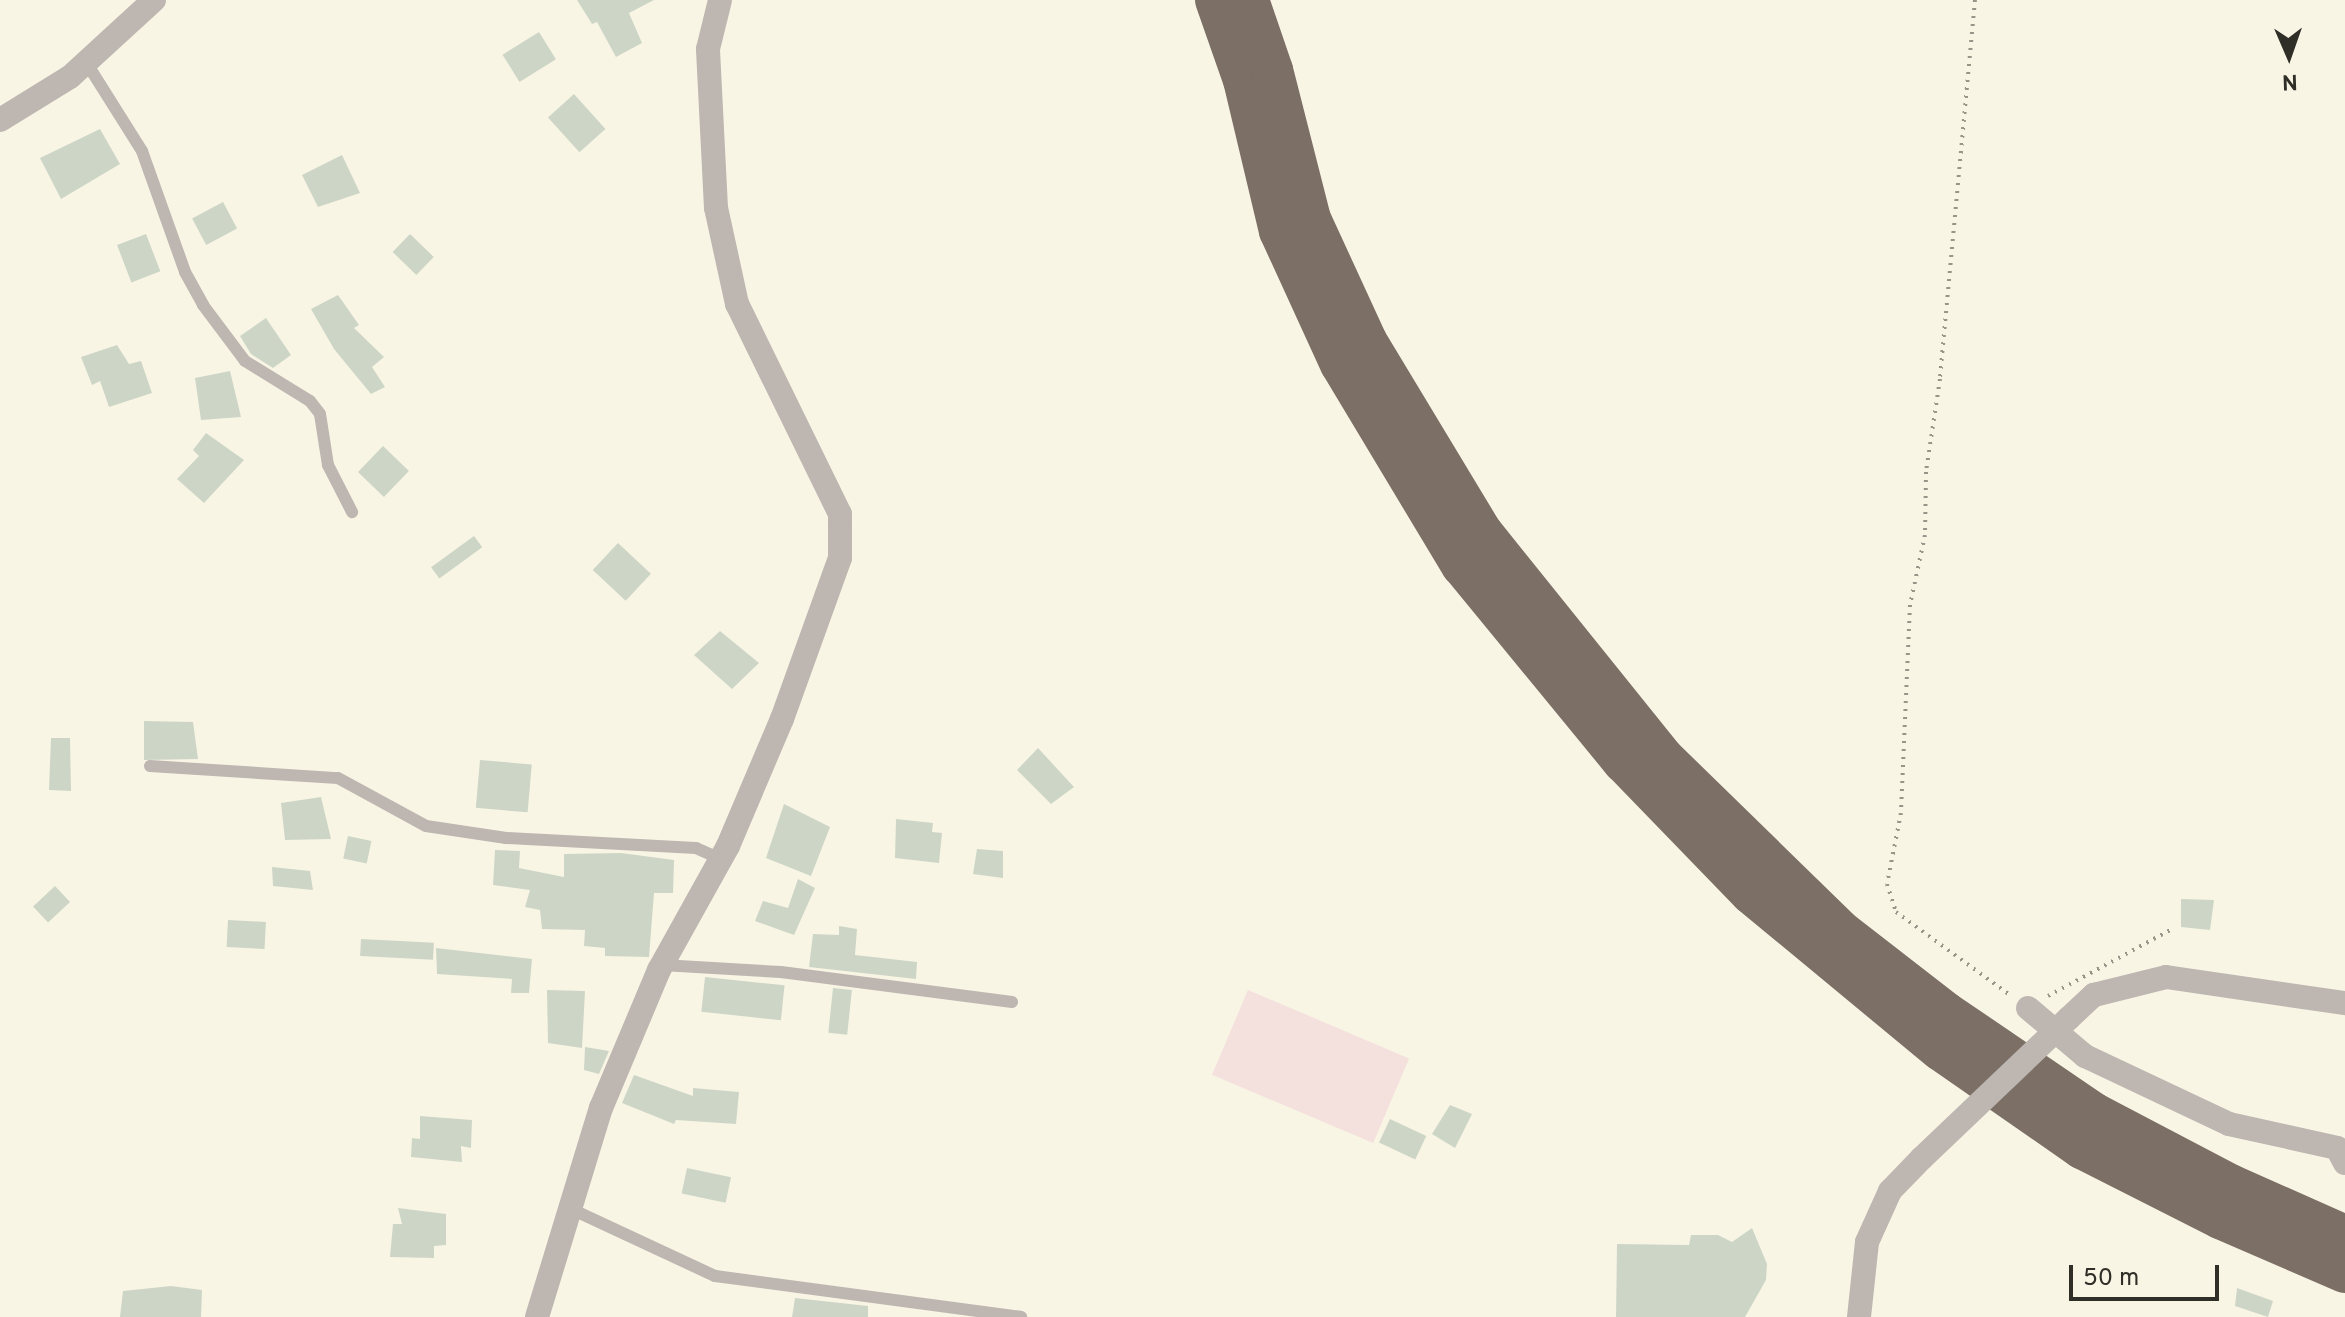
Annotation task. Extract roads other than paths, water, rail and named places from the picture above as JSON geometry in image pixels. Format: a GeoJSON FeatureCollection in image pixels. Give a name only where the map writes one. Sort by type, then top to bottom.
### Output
{"type":"FeatureCollection","features":[{"type":"Feature","properties":{"kind":"highway"},"geometry":{"type":"LineString","coordinates":[[1216,0],[1244,80],[1280,231],[1341,364],[1462,565],[1624,762],[1751,893],[1941,1050],[2082,1148],[2220,1218],[2345,1272]]}},
{"type":"Feature","properties":{"kind":"highway"},"geometry":{"type":"LineString","coordinates":[[1248,0],[1272,70],[1310,219],[1366,341],[1482,533],[1642,734],[1839,930],[1946,1013],[2093,1113],[2230,1185],[2345,1236]]}},
{"type":"Feature","properties":{"kind":"street"},"geometry":{"type":"LineString","coordinates":[[0,120],[86,62],[154,0]]}},
{"type":"Feature","properties":{"kind":"street"},"geometry":{"type":"LineString","coordinates":[[537,1317],[601,1108],[662,965],[721,859],[782,719],[840,558],[840,514],[737,304],[716,208],[708,49],[720,0]]}},
{"type":"Feature","properties":{"kind":"street"},"geometry":{"type":"LineString","coordinates":[[1859,1317],[1867,1242],[1890,1191],[2094,995],[2166,977],[2345,1003]]}},
{"type":"Feature","properties":{"kind":"street"},"geometry":{"type":"LineString","coordinates":[[2028,1008],[2085,1056],[2229,1124],[2337,1148],[2344,1158]]}},
{"type":"Feature","properties":{"kind":"lane"},"geometry":{"type":"LineString","coordinates":[[86,62],[142,151],[185,272],[203,305],[245,361],[310,401],[320,414],[328,465],[352,512]]}},
{"type":"Feature","properties":{"kind":"lane"},"geometry":{"type":"LineString","coordinates":[[150,766],[338,778],[426,826],[506,838],[696,848],[721,859]]}},
{"type":"Feature","properties":{"kind":"lane"},"geometry":{"type":"LineString","coordinates":[[662,965],[781,972],[1012,1002]]}},
{"type":"Feature","properties":{"kind":"lane"},"geometry":{"type":"LineString","coordinates":[[569,1208],[715,1276],[1021,1317]]}}]}
